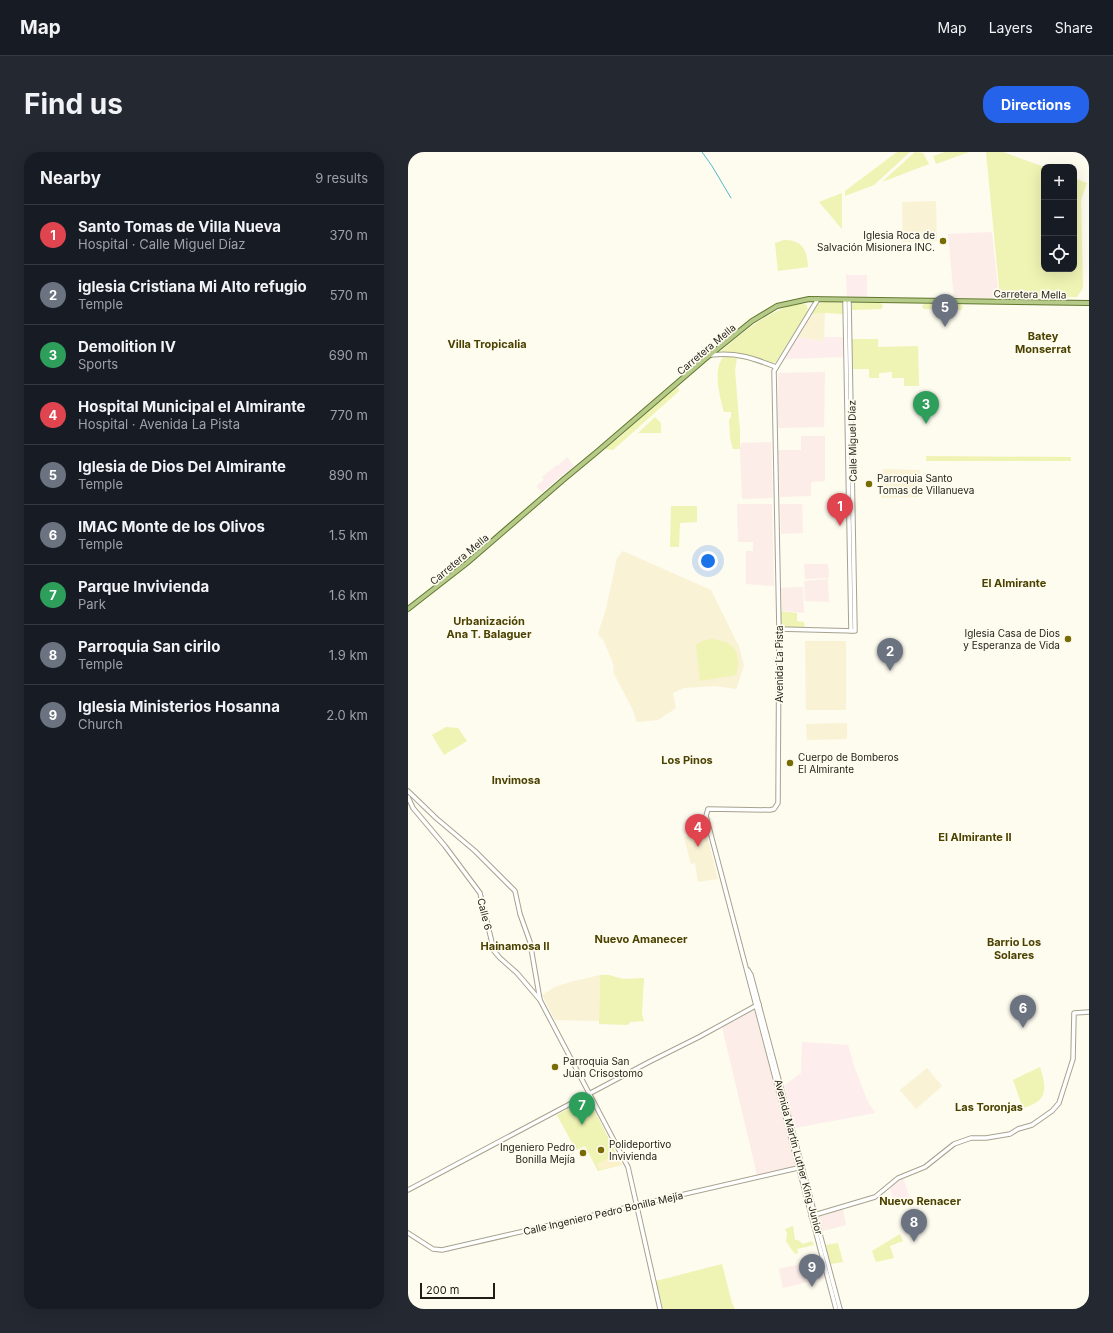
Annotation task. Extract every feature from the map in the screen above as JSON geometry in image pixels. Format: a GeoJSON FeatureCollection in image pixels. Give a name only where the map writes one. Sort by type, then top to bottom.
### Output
{"type":"FeatureCollection","features":[{"type":"Feature","properties":{"kind":"main road","name":"Carretera Mella"},"geometry":{"type":"LineString","coordinates":[[408,609],[467,563],[752,320],[777,306],[804,299],[1089,303]]}},
{"type":"Feature","properties":{"kind":"street","name":"Avenida La Pista"},"geometry":{"type":"LineString","coordinates":[[757,1005],[747,976],[747,969],[706,813],[708,809],[770,810],[777,806],[779,629],[774,374],[776,367],[818,299]]}},
{"type":"Feature","properties":{"kind":"street","name":"Calle Miguel Díaz"},"geometry":{"type":"LineString","coordinates":[[847,300],[855,631],[849,630],[847,300]]}},
{"type":"Feature","properties":{"kind":"street"},"geometry":{"type":"LineString","coordinates":[[710,355],[744,355],[776,367]]}},
{"type":"Feature","properties":{"kind":"street"},"geometry":{"type":"LineString","coordinates":[[779,629],[849,630]]}},
{"type":"Feature","properties":{"kind":"street"},"geometry":{"type":"LineString","coordinates":[[408,791],[436,818],[475,851],[515,891],[520,914],[530,942],[540,1000],[628,1167],[660,1309]]}},
{"type":"Feature","properties":{"kind":"street","name":"Calle 6"},"geometry":{"type":"LineString","coordinates":[[408,797],[413,808],[445,846],[480,893],[488,920],[494,951],[517,973],[540,1000]]}},
{"type":"Feature","properties":{"kind":"street"},"geometry":{"type":"LineString","coordinates":[[408,1190],[757,1005]]}},
{"type":"Feature","properties":{"kind":"street","name":"Avenida Martín Luther King Junior"},"geometry":{"type":"LineString","coordinates":[[757,1005],[836,1309]]}},
{"type":"Feature","properties":{"kind":"street"},"geometry":{"type":"LineString","coordinates":[[813,1216],[875,1197],[898,1178],[925,1168],[950,1146],[971,1138],[986,1138],[1010,1134],[1032,1125],[1046,1116],[1059,1103],[1073,1058],[1074,1013],[1089,1012]]}},
{"type":"Feature","properties":{"kind":"street","name":"Calle Ingeniero Pedro Bonilla Mejía"},"geometry":{"type":"LineString","coordinates":[[408,1233],[433,1249],[442,1250],[800,1167]]}},
{"type":"Feature","properties":{"kind":"street","name":"Avenida Martín Luther King Junior"},"geometry":{"type":"LineString","coordinates":[[813,1216],[840,1309]]}},
{"type":"Feature","properties":{"kind":"shaded area"},"geometry":{"type":"Polygon","coordinates":[[[936,201],[937,241],[903,242],[902,202],[936,201]]]}},
{"type":"Feature","properties":{"kind":"shaded area"},"geometry":{"type":"Polygon","coordinates":[[[992,232],[999,298],[954,298],[948,234],[992,232]]]}},
{"type":"Feature","properties":{"kind":"shaded area"},"geometry":{"type":"Polygon","coordinates":[[[846,275],[867,275],[867,297],[847,297],[846,275]]]}},
{"type":"Feature","properties":{"kind":"shaded area"},"geometry":{"type":"Polygon","coordinates":[[[825,313],[824,341],[798,337],[812,314],[825,313]]]}},
{"type":"Feature","properties":{"kind":"shaded area"},"geometry":{"type":"Polygon","coordinates":[[[798,337],[823,341],[824,337],[843,337],[844,357],[785,359],[798,337]]]}},
{"type":"Feature","properties":{"kind":"shaded area"},"geometry":{"type":"Polygon","coordinates":[[[825,372],[824,427],[778,428],[778,373],[825,372]]]}},
{"type":"Feature","properties":{"kind":"shaded area"},"geometry":{"type":"Polygon","coordinates":[[[801,436],[825,436],[825,481],[811,482],[811,496],[780,497],[778,450],[801,450],[801,436]]]}},
{"type":"Feature","properties":{"kind":"shaded area"},"geometry":{"type":"Polygon","coordinates":[[[771,442],[773,498],[742,499],[741,443],[771,442]]]}},
{"type":"Feature","properties":{"kind":"shaded area"},"geometry":{"type":"Polygon","coordinates":[[[567,457],[574,466],[542,492],[536,486],[544,480],[542,477],[557,465],[558,466],[567,457]]]}},
{"type":"Feature","properties":{"kind":"shaded area"},"geometry":{"type":"Polygon","coordinates":[[[883,469],[920,470],[918,497],[881,498],[883,469]]]}},
{"type":"Feature","properties":{"kind":"shaded area"},"geometry":{"type":"Polygon","coordinates":[[[737,504],[772,504],[774,586],[746,584],[746,551],[753,551],[753,542],[738,542],[737,504]]]}},
{"type":"Feature","properties":{"kind":"shaded area"},"geometry":{"type":"Polygon","coordinates":[[[780,504],[802,504],[803,533],[781,534],[780,504]]]}},
{"type":"Feature","properties":{"kind":"shaded area"},"geometry":{"type":"Polygon","coordinates":[[[623,551],[711,590],[738,643],[744,666],[736,689],[715,686],[684,688],[673,693],[676,708],[658,720],[637,722],[632,708],[613,672],[614,666],[604,641],[598,634],[606,609],[617,558],[623,551]]]}},
{"type":"Feature","properties":{"kind":"shaded area"},"geometry":{"type":"Polygon","coordinates":[[[804,564],[828,564],[829,578],[805,579],[804,564]]]}},
{"type":"Feature","properties":{"kind":"shaded area"},"geometry":{"type":"Polygon","coordinates":[[[828,579],[829,602],[805,601],[804,581],[828,579]]]}},
{"type":"Feature","properties":{"kind":"shaded area"},"geometry":{"type":"Polygon","coordinates":[[[803,587],[804,613],[782,611],[781,588],[803,587]]]}},
{"type":"Feature","properties":{"kind":"shaded area"},"geometry":{"type":"Polygon","coordinates":[[[805,641],[846,641],[846,710],[806,710],[805,641]]]}},
{"type":"Feature","properties":{"kind":"shaded area"},"geometry":{"type":"Polygon","coordinates":[[[847,723],[847,739],[807,740],[806,724],[847,723]]]}},
{"type":"Feature","properties":{"kind":"shaded area"},"geometry":{"type":"Polygon","coordinates":[[[706,832],[718,879],[698,882],[695,863],[691,864],[684,837],[706,832]]]}},
{"type":"Feature","properties":{"kind":"shaded area"},"geometry":{"type":"Polygon","coordinates":[[[600,975],[599,1021],[555,1020],[542,995],[555,987],[600,975]]]}},
{"type":"Feature","properties":{"kind":"shaded area"},"geometry":{"type":"Polygon","coordinates":[[[754,1010],[796,1166],[757,1175],[722,1027],[754,1010]]]}},
{"type":"Feature","properties":{"kind":"shaded area"},"geometry":{"type":"Polygon","coordinates":[[[802,1042],[848,1045],[855,1069],[868,1102],[875,1113],[795,1128],[784,1086],[801,1073],[802,1042]]]}},
{"type":"Feature","properties":{"kind":"shaded area"},"geometry":{"type":"Polygon","coordinates":[[[927,1068],[942,1086],[916,1109],[900,1090],[927,1068]]]}},
{"type":"Feature","properties":{"kind":"shaded area"},"geometry":{"type":"Polygon","coordinates":[[[903,1178],[910,1199],[894,1204],[890,1188],[903,1178]]]}},
{"type":"Feature","properties":{"kind":"shaded area"},"geometry":{"type":"Polygon","coordinates":[[[843,1209],[846,1225],[823,1231],[819,1217],[843,1209]]]}},
{"type":"Feature","properties":{"kind":"shaded area"},"geometry":{"type":"Polygon","coordinates":[[[821,1259],[825,1278],[783,1288],[779,1269],[821,1259]]]}},
{"type":"Feature","properties":{"kind":"green space"},"geometry":{"type":"Polygon","coordinates":[[[897,152],[910,152],[874,185],[845,196],[845,191],[897,152]]]}},
{"type":"Feature","properties":{"kind":"green space"},"geometry":{"type":"Polygon","coordinates":[[[915,152],[923,153],[929,164],[882,182],[915,152]]]}},
{"type":"Feature","properties":{"kind":"green space"},"geometry":{"type":"Polygon","coordinates":[[[945,152],[969,152],[936,164],[933,156],[945,152]]]}},
{"type":"Feature","properties":{"kind":"green space"},"geometry":{"type":"Polygon","coordinates":[[[986,152],[1003,152],[1041,166],[1041,272],[1077,272],[1077,179],[1087,183],[1081,200],[1083,288],[1077,297],[1000,297],[986,152]]]}},
{"type":"Feature","properties":{"kind":"green space"},"geometry":{"type":"Polygon","coordinates":[[[842,193],[842,229],[819,202],[842,193]]]}},
{"type":"Feature","properties":{"kind":"green space"},"geometry":{"type":"Polygon","coordinates":[[[784,240],[800,244],[805,251],[808,267],[778,271],[775,243],[784,240]]]}},
{"type":"Feature","properties":{"kind":"green space"},"geometry":{"type":"Polygon","coordinates":[[[825,302],[843,303],[843,314],[812,314],[818,304],[825,302]]]}},
{"type":"Feature","properties":{"kind":"green space"},"geometry":{"type":"Polygon","coordinates":[[[852,303],[881,303],[883,306],[881,309],[852,310],[850,308],[852,303]]]}},
{"type":"Feature","properties":{"kind":"green space"},"geometry":{"type":"Polygon","coordinates":[[[798,304],[807,305],[808,312],[775,363],[744,354],[720,352],[765,317],[786,307],[798,304]]]}},
{"type":"Feature","properties":{"kind":"green space"},"geometry":{"type":"Polygon","coordinates":[[[924,304],[961,304],[963,307],[961,310],[924,309],[922,307],[924,304]]]}},
{"type":"Feature","properties":{"kind":"green space"},"geometry":{"type":"Polygon","coordinates":[[[852,339],[878,339],[878,347],[918,346],[919,386],[904,386],[904,378],[892,378],[892,372],[879,373],[879,378],[869,378],[869,369],[852,369],[852,339]]]}},
{"type":"Feature","properties":{"kind":"green space"},"geometry":{"type":"Polygon","coordinates":[[[724,356],[737,358],[735,370],[740,449],[733,449],[730,438],[729,419],[731,418],[731,412],[724,412],[719,391],[718,368],[724,356]]]}},
{"type":"Feature","properties":{"kind":"green space"},"geometry":{"type":"Polygon","coordinates":[[[677,387],[679,390],[678,392],[613,450],[605,449],[615,439],[618,439],[677,387]]]}},
{"type":"Feature","properties":{"kind":"green space"},"geometry":{"type":"Polygon","coordinates":[[[655,417],[661,423],[661,433],[638,433],[655,417]]]}},
{"type":"Feature","properties":{"kind":"green space"},"geometry":{"type":"Polygon","coordinates":[[[926,456],[1071,457],[1071,461],[926,461],[926,456]]]}},
{"type":"Feature","properties":{"kind":"green space"},"geometry":{"type":"Polygon","coordinates":[[[671,506],[697,506],[697,522],[680,523],[679,547],[670,547],[671,506]]]}},
{"type":"Feature","properties":{"kind":"green space"},"geometry":{"type":"Polygon","coordinates":[[[778,611],[797,613],[797,621],[804,622],[805,629],[779,629],[778,611]]]}},
{"type":"Feature","properties":{"kind":"green space"},"geometry":{"type":"Polygon","coordinates":[[[711,639],[725,642],[731,645],[734,649],[738,660],[736,675],[700,681],[696,645],[702,641],[711,639]]]}},
{"type":"Feature","properties":{"kind":"green space"},"geometry":{"type":"Polygon","coordinates":[[[446,727],[458,728],[467,741],[444,755],[432,735],[446,727]]]}},
{"type":"Feature","properties":{"kind":"green space"},"geometry":{"type":"Polygon","coordinates":[[[600,975],[609,975],[623,979],[644,978],[642,1014],[644,1021],[630,1022],[628,1025],[599,1024],[600,975]]]}},
{"type":"Feature","properties":{"kind":"green space"},"geometry":{"type":"Polygon","coordinates":[[[1040,1067],[1044,1082],[1044,1093],[1037,1102],[1023,1108],[1013,1080],[1040,1067]]]}},
{"type":"Feature","properties":{"kind":"green space"},"geometry":{"type":"Polygon","coordinates":[[[588,1098],[622,1165],[598,1171],[585,1146],[576,1150],[557,1115],[588,1098]]]}},
{"type":"Feature","properties":{"kind":"green space"},"geometry":{"type":"Polygon","coordinates":[[[793,1226],[795,1240],[798,1240],[803,1244],[812,1241],[814,1245],[797,1249],[798,1253],[794,1253],[786,1241],[787,1233],[785,1229],[793,1226]]]}},
{"type":"Feature","properties":{"kind":"green space"},"geometry":{"type":"Polygon","coordinates":[[[900,1234],[903,1241],[890,1246],[894,1258],[876,1262],[872,1251],[900,1234]]]}},
{"type":"Feature","properties":{"kind":"green space"},"geometry":{"type":"Polygon","coordinates":[[[838,1243],[843,1262],[831,1264],[826,1245],[838,1243]]]}},
{"type":"Feature","properties":{"kind":"green space"},"geometry":{"type":"Polygon","coordinates":[[[722,1264],[732,1303],[735,1309],[663,1309],[656,1281],[722,1264]]]}},
{"type":"Feature","properties":{"kind":"sand"},"geometry":{"type":"Polygon","coordinates":[[[616,1154],[622,1165],[600,1170],[597,1164],[616,1154]]]}},
{"type":"Feature","properties":{"kind":"waterway"},"geometry":{"type":"LineString","coordinates":[[702,152],[731,198]]}},
{"type":"Feature","properties":{"kind":"place","name":"Iglesia Roca de Salvación Misionera INC."},"geometry":{"type":"Point","coordinates":[943,241]}},
{"type":"Feature","properties":{"kind":"place","name":"Iglesia de Dios Del Almirante"},"geometry":{"type":"Point","coordinates":[945,327]}},
{"type":"Feature","properties":{"kind":"place","name":"Demolition IV"},"geometry":{"type":"Point","coordinates":[926,424]}},
{"type":"Feature","properties":{"kind":"place","name":"Parroquia Santo Tomas de Villanueva"},"geometry":{"type":"Point","coordinates":[869,484]}},
{"type":"Feature","properties":{"kind":"place","name":"Santo Tomas de Villa Nueva"},"geometry":{"type":"Point","coordinates":[840,526]}},
{"type":"Feature","properties":{"kind":"place","name":"Iglesia Casa de Dios y Esperanza de Vida"},"geometry":{"type":"Point","coordinates":[1068,639]}},
{"type":"Feature","properties":{"kind":"place","name":"iglesia Cristiana Mi Alto refugio"},"geometry":{"type":"Point","coordinates":[890,671]}},
{"type":"Feature","properties":{"kind":"place","name":"Cuerpo de Bomberos El Almirante"},"geometry":{"type":"Point","coordinates":[790,763]}},
{"type":"Feature","properties":{"kind":"place","name":"Hospital Municipal el Almirante"},"geometry":{"type":"Point","coordinates":[698,847]}},
{"type":"Feature","properties":{"kind":"place","name":"IMAC Monte de los Olivos"},"geometry":{"type":"Point","coordinates":[1023,1028]}},
{"type":"Feature","properties":{"kind":"place","name":"Parroquia San Juan Crisostomo"},"geometry":{"type":"Point","coordinates":[555,1067]}},
{"type":"Feature","properties":{"kind":"place","name":"Parque Invivienda"},"geometry":{"type":"Point","coordinates":[582,1125]}},
{"type":"Feature","properties":{"kind":"place","name":"Polideportivo Invivienda"},"geometry":{"type":"Point","coordinates":[601,1150]}},
{"type":"Feature","properties":{"kind":"place","name":"Ingeniero Pedro Bonilla Mejía"},"geometry":{"type":"Point","coordinates":[583,1153]}},
{"type":"Feature","properties":{"kind":"place","name":"Parroquia San cirilo"},"geometry":{"type":"Point","coordinates":[914,1242]}},
{"type":"Feature","properties":{"kind":"place","name":"Iglesia Ministerios Hosanna"},"geometry":{"type":"Point","coordinates":[812,1287]}},
{"type":"Feature","properties":{"kind":"district","name":"Batey Monserrat"},"geometry":{"type":"Point","coordinates":[1043,342]}},
{"type":"Feature","properties":{"kind":"district","name":"Villa Tropicalia"},"geometry":{"type":"Point","coordinates":[487,344]}},
{"type":"Feature","properties":{"kind":"district","name":"El Almirante"},"geometry":{"type":"Point","coordinates":[1014,583]}},
{"type":"Feature","properties":{"kind":"district","name":"Urbanización Ana T. Balaguer"},"geometry":{"type":"Point","coordinates":[489,627]}},
{"type":"Feature","properties":{"kind":"district","name":"Los Pinos"},"geometry":{"type":"Point","coordinates":[687,760]}},
{"type":"Feature","properties":{"kind":"district","name":"Invimosa"},"geometry":{"type":"Point","coordinates":[516,780]}},
{"type":"Feature","properties":{"kind":"district","name":"El Almirante II"},"geometry":{"type":"Point","coordinates":[975,837]}},
{"type":"Feature","properties":{"kind":"district","name":"Nuevo Amanecer"},"geometry":{"type":"Point","coordinates":[641,939]}},
{"type":"Feature","properties":{"kind":"district","name":"Hainamosa II"},"geometry":{"type":"Point","coordinates":[515,946]}},
{"type":"Feature","properties":{"kind":"district","name":"Barrio Los Solares"},"geometry":{"type":"Point","coordinates":[1014,948]}},
{"type":"Feature","properties":{"kind":"district","name":"Las Toronjas"},"geometry":{"type":"Point","coordinates":[989,1107]}},
{"type":"Feature","properties":{"kind":"district","name":"Nuevo Renacer"},"geometry":{"type":"Point","coordinates":[920,1201]}}]}
